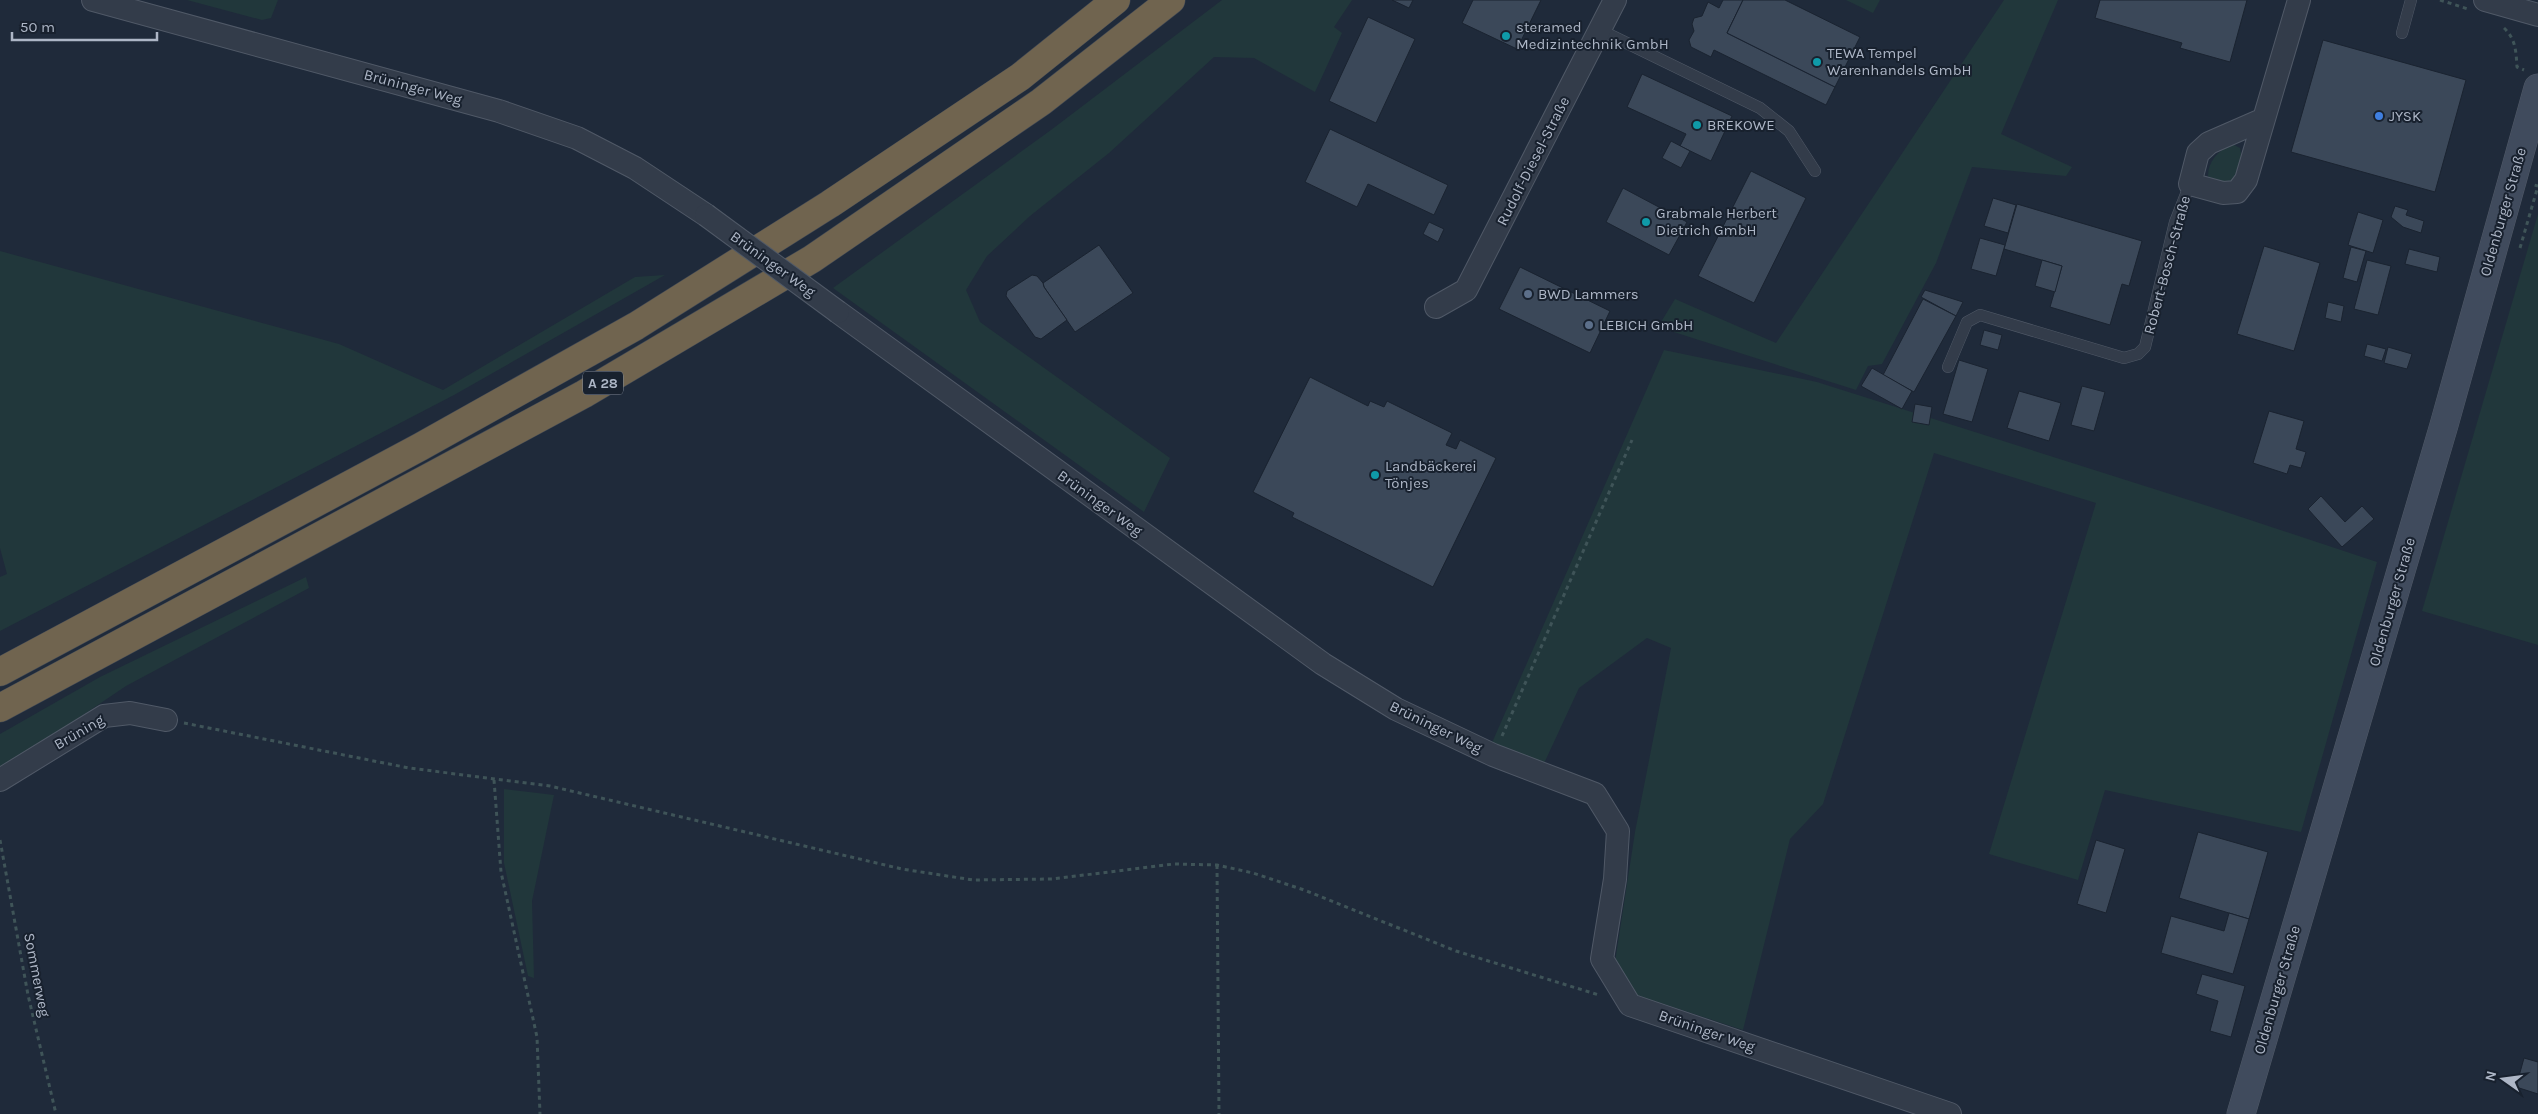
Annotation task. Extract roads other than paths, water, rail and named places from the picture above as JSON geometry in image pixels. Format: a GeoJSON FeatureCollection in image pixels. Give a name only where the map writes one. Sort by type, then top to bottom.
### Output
{"type":"FeatureCollection","features":[{"type":"Feature","properties":{"kind":"highway","name":"A 28"},"geometry":{"type":"LineString","coordinates":[[0,672],[420,447],[636,326],[830,204],[1012,82],[1116,0]]}},
{"type":"Feature","properties":{"kind":"highway","name":"A 28"},"geometry":{"type":"LineString","coordinates":[[0,708],[584,394],[796,268],[1041,102],[1171,0]]}},
{"type":"Feature","properties":{"kind":"main road","name":"Oldenburger Straße"},"geometry":{"type":"LineString","coordinates":[[2241,1114],[2444,425],[2534,80]]}},
{"type":"Feature","properties":{"kind":"street","name":"Brüninger Weg"},"geometry":{"type":"LineString","coordinates":[[93,0],[489,108],[577,138],[635,168],[706,215],[1323,664],[1396,709],[1493,755],[1595,794],[1618,831],[1615,879],[1602,959],[1630,1004],[1950,1114]]}},
{"type":"Feature","properties":{"kind":"street","name":"Rudolf-Diesel-Straße"},"geometry":{"type":"LineString","coordinates":[[1436,307],[1466,290],[1615,0]]}},
{"type":"Feature","properties":{"kind":"street","name":"Robert-Bosch-Straße"},"geometry":{"type":"LineString","coordinates":[[2264,119],[2209,143],[2198,153],[2190,184],[2223,193],[2237,192],[2246,180],[2264,119],[2299,0]]}},
{"type":"Feature","properties":{"kind":"street"},"geometry":{"type":"LineString","coordinates":[[2479,6],[2538,15]]}},
{"type":"Feature","properties":{"kind":"street","name":"Brüning"},"geometry":{"type":"LineString","coordinates":[[0,780],[104,716],[130,713],[166,720]]}},
{"type":"Feature","properties":{"kind":"lane"},"geometry":{"type":"LineString","coordinates":[[2402,33],[2411,0]]}},
{"type":"Feature","properties":{"kind":"lane"},"geometry":{"type":"LineString","coordinates":[[1600,30],[1760,108],[1789,130],[1815,171]]}},
{"type":"Feature","properties":{"kind":"lane","name":"Robert-Bosch-Straße"},"geometry":{"type":"LineString","coordinates":[[1948,367],[1967,322],[1980,315],[2124,358],[2138,354],[2145,347],[2176,222],[2190,184]]}},
{"type":"Feature","properties":{"kind":"place","name":"steramed Medizintechnik GmbH"},"geometry":{"type":"Point","coordinates":[1506,36]}},
{"type":"Feature","properties":{"kind":"place","name":"TEWA Tempel Warenhandels GmbH"},"geometry":{"type":"Point","coordinates":[1817,62]}},
{"type":"Feature","properties":{"kind":"place","name":"JYSK"},"geometry":{"type":"Point","coordinates":[2379,116]}},
{"type":"Feature","properties":{"kind":"place","name":"BREKOWE"},"geometry":{"type":"Point","coordinates":[1697,125]}},
{"type":"Feature","properties":{"kind":"place","name":"Grabmale Herbert Dietrich GmbH"},"geometry":{"type":"Point","coordinates":[1646,222]}},
{"type":"Feature","properties":{"kind":"place","name":"BWD Lammers"},"geometry":{"type":"Point","coordinates":[1528,294]}},
{"type":"Feature","properties":{"kind":"place","name":"LEBICH GmbH"},"geometry":{"type":"Point","coordinates":[1589,325]}},
{"type":"Feature","properties":{"kind":"place","name":"Landbäckerei Tönjes"},"geometry":{"type":"Point","coordinates":[1375,475]}}]}
